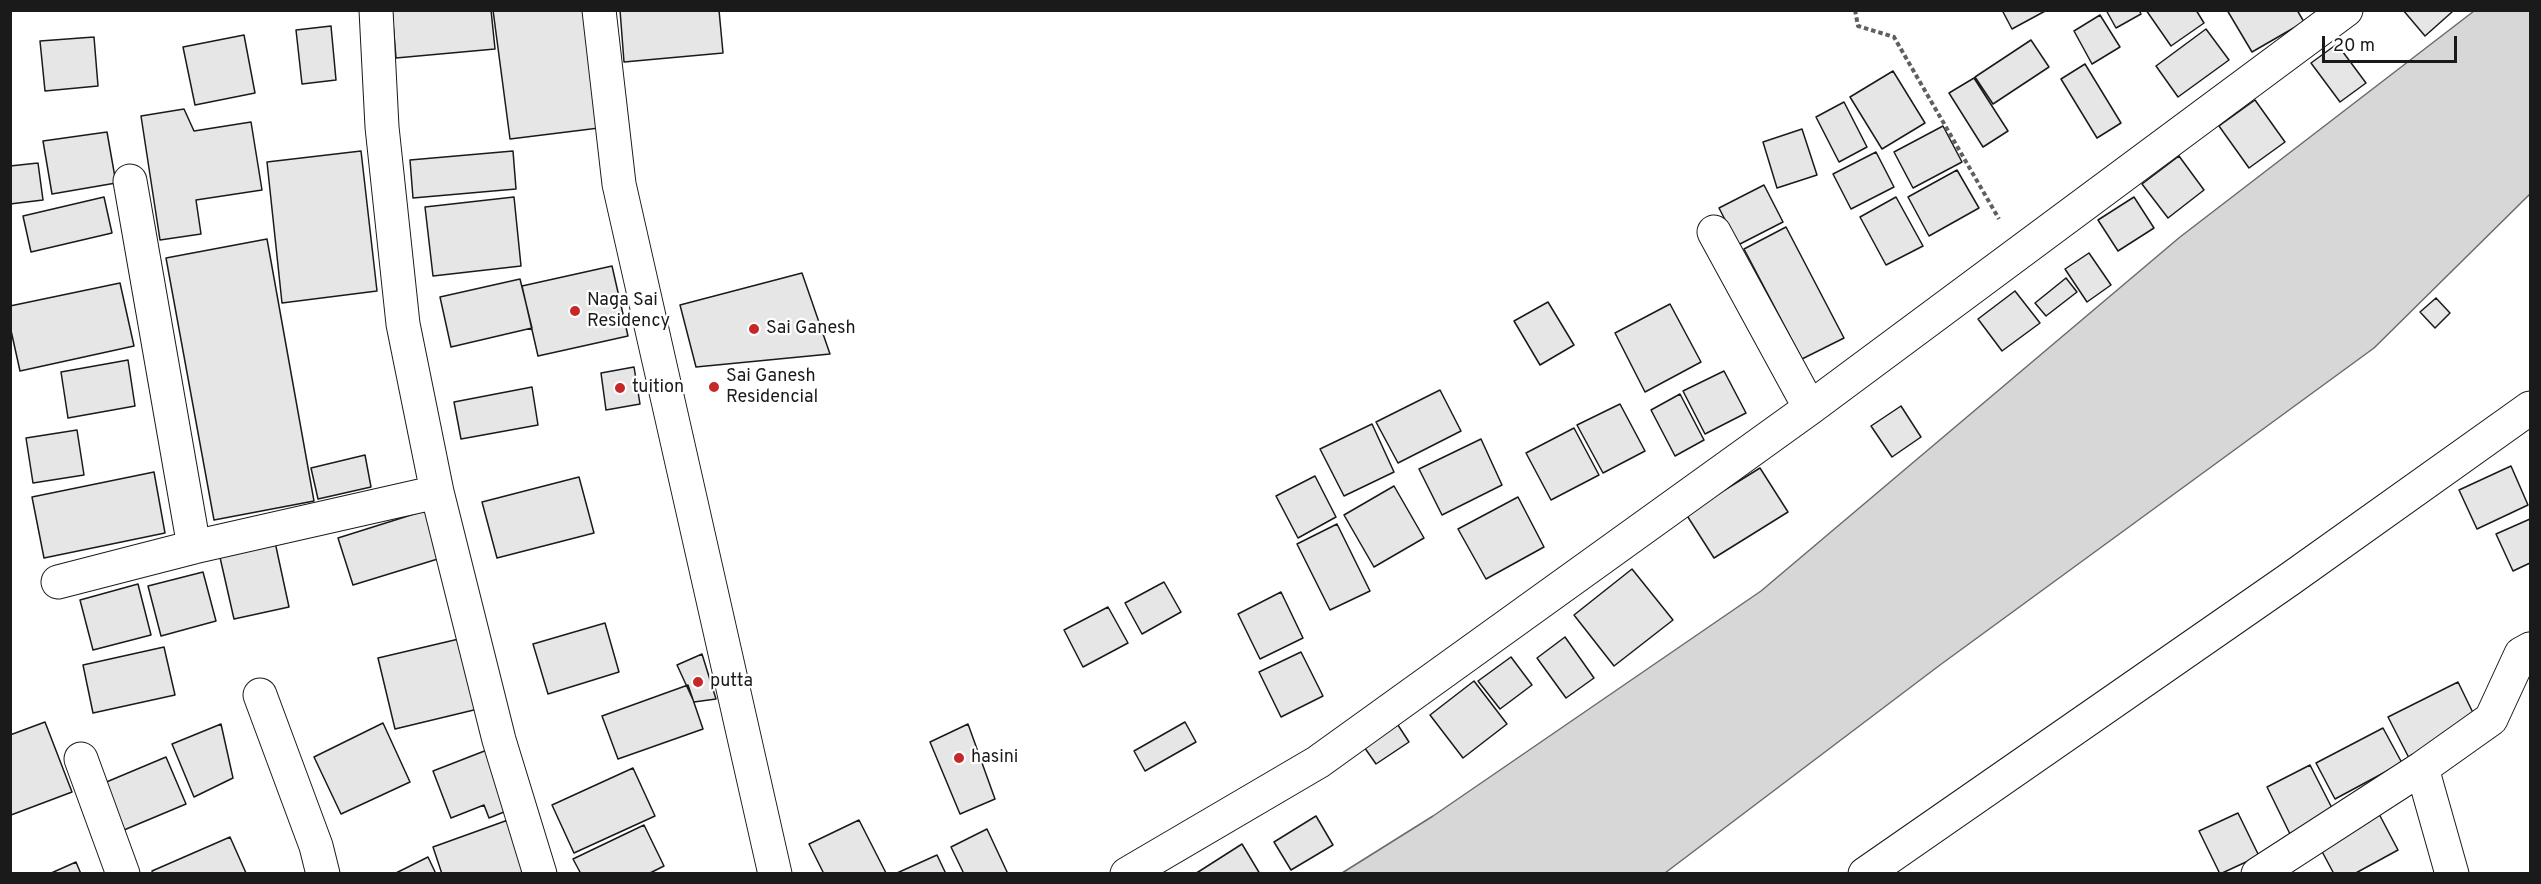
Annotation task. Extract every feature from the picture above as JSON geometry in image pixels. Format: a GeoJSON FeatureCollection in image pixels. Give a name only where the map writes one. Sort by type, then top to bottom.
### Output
{"type":"FeatureCollection","features":[{"type":"Feature","properties":{"kind":"street"},"geometry":{"type":"LineString","coordinates":[[376,10],[382,127],[403,324],[437,492],[499,740],[540,873]]}},
{"type":"Feature","properties":{"kind":"street"},"geometry":{"type":"LineString","coordinates":[[599,10],[619,184],[775,873]]}},
{"type":"Feature","properties":{"kind":"street"},"geometry":{"type":"LineString","coordinates":[[1127,873],[1318,762],[1810,408],[2346,10]]}},
{"type":"Feature","properties":{"kind":"street"},"geometry":{"type":"LineString","coordinates":[[130,180],[194,547]]}},
{"type":"Feature","properties":{"kind":"street"},"geometry":{"type":"LineString","coordinates":[[1714,232],[1810,408]]}},
{"type":"Feature","properties":{"kind":"street"},"geometry":{"type":"LineString","coordinates":[[1865,873],[2290,579],[2530,408]]}},
{"type":"Feature","properties":{"kind":"street"},"geometry":{"type":"LineString","coordinates":[[58,582],[194,547],[437,492]]}},
{"type":"Feature","properties":{"kind":"street"},"geometry":{"type":"LineString","coordinates":[[2258,873],[2422,768],[2491,719],[2521,654],[2530,649]]}},
{"type":"Feature","properties":{"kind":"street"},"geometry":{"type":"LineString","coordinates":[[260,695],[316,846],[323,873]]}},
{"type":"Feature","properties":{"kind":"street"},"geometry":{"type":"LineString","coordinates":[[81,759],[123,873]]}},
{"type":"Feature","properties":{"kind":"street"},"geometry":{"type":"LineString","coordinates":[[2422,768],[2452,873]]}},
{"type":"Feature","properties":{"kind":"path"},"geometry":{"type":"LineString","coordinates":[[1855,10],[1858,26],[1894,37],[2019,253]]}},
{"type":"Feature","properties":{"kind":"shaded area"},"geometry":{"type":"Polygon","coordinates":[[[2474,11],[2530,11],[2530,194],[2374,348],[1940,665],[1665,873],[1342,873],[1433,816],[1761,591],[2180,237],[2474,11]]]}},
{"type":"Feature","properties":{"kind":"building"},"geometry":{"type":"Polygon","coordinates":[[[392,10],[491,10],[495,49],[396,58],[392,10]]]}},
{"type":"Feature","properties":{"kind":"building"},"geometry":{"type":"Polygon","coordinates":[[[493,10],[584,10],[599,128],[510,139],[493,10]]]}},
{"type":"Feature","properties":{"kind":"building"},"geometry":{"type":"Polygon","coordinates":[[[620,10],[719,10],[723,53],[624,62],[620,10]]]}},
{"type":"Feature","properties":{"kind":"building"},"geometry":{"type":"Polygon","coordinates":[[[2002,10],[2047,10],[2012,29],[2002,10]]]}},
{"type":"Feature","properties":{"kind":"building"},"geometry":{"type":"Polygon","coordinates":[[[2106,10],[2139,10],[2141,14],[2116,28],[2106,10]]]}},
{"type":"Feature","properties":{"kind":"building"},"geometry":{"type":"Polygon","coordinates":[[[2146,10],[2196,10],[2204,23],[2171,46],[2146,10]]]}},
{"type":"Feature","properties":{"kind":"building"},"geometry":{"type":"Polygon","coordinates":[[[2227,10],[2297,10],[2304,22],[2252,52],[2227,10]]]}},
{"type":"Feature","properties":{"kind":"building"},"geometry":{"type":"Polygon","coordinates":[[[2403,10],[2451,10],[2452,12],[2425,36],[2403,10]]]}},
{"type":"Feature","properties":{"kind":"building"},"geometry":{"type":"Polygon","coordinates":[[[2100,15],[2120,47],[2092,64],[2074,31],[2100,15]]]}},
{"type":"Feature","properties":{"kind":"building"},"geometry":{"type":"Polygon","coordinates":[[[331,26],[336,80],[302,84],[296,30],[331,26]]]}},
{"type":"Feature","properties":{"kind":"building"},"geometry":{"type":"Polygon","coordinates":[[[2206,29],[2229,60],[2178,97],[2156,66],[2206,29]]]}},
{"type":"Feature","properties":{"kind":"building"},"geometry":{"type":"Polygon","coordinates":[[[244,35],[255,93],[195,105],[183,47],[244,35]]]}},
{"type":"Feature","properties":{"kind":"building"},"geometry":{"type":"Polygon","coordinates":[[[94,37],[98,86],[45,91],[40,41],[94,37]]]}},
{"type":"Feature","properties":{"kind":"building"},"geometry":{"type":"Polygon","coordinates":[[[2031,40],[2049,67],[1993,104],[1975,77],[2031,40]]]}},
{"type":"Feature","properties":{"kind":"building"},"geometry":{"type":"Polygon","coordinates":[[[2337,44],[2366,83],[2340,102],[2311,63],[2337,44]]]}},
{"type":"Feature","properties":{"kind":"building"},"geometry":{"type":"Polygon","coordinates":[[[2085,64],[2121,123],[2097,138],[2061,79],[2085,64]]]}},
{"type":"Feature","properties":{"kind":"building"},"geometry":{"type":"Polygon","coordinates":[[[1893,71],[1925,123],[1882,149],[1850,97],[1893,71]]]}},
{"type":"Feature","properties":{"kind":"building"},"geometry":{"type":"Polygon","coordinates":[[[1974,78],[2008,131],[1983,147],[1949,93],[1974,78]]]}},
{"type":"Feature","properties":{"kind":"building"},"geometry":{"type":"Polygon","coordinates":[[[2255,100],[2285,142],[2249,168],[2219,126],[2255,100]]]}},
{"type":"Feature","properties":{"kind":"building"},"geometry":{"type":"Polygon","coordinates":[[[1844,102],[1867,147],[1839,162],[1816,117],[1844,102]]]}},
{"type":"Feature","properties":{"kind":"building"},"geometry":{"type":"Polygon","coordinates":[[[184,109],[194,131],[251,122],[262,190],[196,200],[201,234],[160,240],[141,116],[184,109]]]}},
{"type":"Feature","properties":{"kind":"building"},"geometry":{"type":"Polygon","coordinates":[[[1943,126],[1962,162],[1913,188],[1894,152],[1943,126]]]}},
{"type":"Feature","properties":{"kind":"building"},"geometry":{"type":"Polygon","coordinates":[[[1802,129],[1817,175],[1777,188],[1763,142],[1802,129]]]}},
{"type":"Feature","properties":{"kind":"building"},"geometry":{"type":"Polygon","coordinates":[[[107,132],[116,183],[52,194],[43,141],[107,132]]]}},
{"type":"Feature","properties":{"kind":"building"},"geometry":{"type":"Polygon","coordinates":[[[361,151],[377,291],[282,303],[267,162],[361,151]]]}},
{"type":"Feature","properties":{"kind":"building"},"geometry":{"type":"Polygon","coordinates":[[[513,151],[516,189],[413,198],[410,160],[513,151]]]}},
{"type":"Feature","properties":{"kind":"building"},"geometry":{"type":"Polygon","coordinates":[[[1876,152],[1894,187],[1851,209],[1833,174],[1876,152]]]}},
{"type":"Feature","properties":{"kind":"building"},"geometry":{"type":"Polygon","coordinates":[[[2179,156],[2204,190],[2168,218],[2142,184],[2179,156]]]}},
{"type":"Feature","properties":{"kind":"building"},"geometry":{"type":"Polygon","coordinates":[[[38,163],[43,200],[10,204],[10,166],[38,163]]]}},
{"type":"Feature","properties":{"kind":"building"},"geometry":{"type":"Polygon","coordinates":[[[1957,170],[1979,208],[1929,236],[1908,197],[1957,170]]]}},
{"type":"Feature","properties":{"kind":"building"},"geometry":{"type":"Polygon","coordinates":[[[1764,185],[1783,222],[1738,245],[1719,208],[1764,185]]]}},
{"type":"Feature","properties":{"kind":"building"},"geometry":{"type":"Polygon","coordinates":[[[104,197],[112,233],[31,252],[23,216],[104,197]]]}},
{"type":"Feature","properties":{"kind":"building"},"geometry":{"type":"Polygon","coordinates":[[[514,197],[521,266],[433,276],[425,207],[514,197]]]}},
{"type":"Feature","properties":{"kind":"building"},"geometry":{"type":"Polygon","coordinates":[[[1896,197],[1923,246],[1886,265],[1860,217],[1896,197]]]}},
{"type":"Feature","properties":{"kind":"building"},"geometry":{"type":"Polygon","coordinates":[[[2134,197],[2154,228],[2118,251],[2098,220],[2134,197]]]}},
{"type":"Feature","properties":{"kind":"building"},"geometry":{"type":"Polygon","coordinates":[[[1786,227],[1844,338],[1802,359],[1744,249],[1786,227]]]}},
{"type":"Feature","properties":{"kind":"building"},"geometry":{"type":"Polygon","coordinates":[[[267,239],[314,501],[214,520],[166,258],[267,239]]]}},
{"type":"Feature","properties":{"kind":"building"},"geometry":{"type":"Polygon","coordinates":[[[2089,253],[2111,285],[2087,302],[2065,269],[2089,253]]]}},
{"type":"Feature","properties":{"kind":"building","name":"Naga Sai Residency"},"geometry":{"type":"Polygon","coordinates":[[[612,266],[628,336],[538,356],[522,286],[612,266]]]}},
{"type":"Feature","properties":{"kind":"building","name":"Sai Ganesh"},"geometry":{"type":"Polygon","coordinates":[[[802,273],[830,354],[696,367],[680,305],[802,273]]]}},
{"type":"Feature","properties":{"kind":"building"},"geometry":{"type":"Polygon","coordinates":[[[2066,278],[2077,292],[2046,316],[2035,303],[2066,278]]]}},
{"type":"Feature","properties":{"kind":"building"},"geometry":{"type":"Polygon","coordinates":[[[520,279],[532,328],[451,347],[440,297],[520,279]]]}},
{"type":"Feature","properties":{"kind":"building"},"geometry":{"type":"Polygon","coordinates":[[[120,283],[134,346],[20,371],[10,326],[10,306],[120,283]]]}},
{"type":"Feature","properties":{"kind":"building"},"geometry":{"type":"Polygon","coordinates":[[[2015,291],[2040,323],[2002,351],[1978,319],[2015,291]]]}},
{"type":"Feature","properties":{"kind":"building"},"geometry":{"type":"Polygon","coordinates":[[[2436,298],[2450,313],[2435,328],[2420,312],[2436,298]]]}},
{"type":"Feature","properties":{"kind":"building"},"geometry":{"type":"Polygon","coordinates":[[[1548,302],[1574,345],[1540,365],[1514,321],[1548,302]]]}},
{"type":"Feature","properties":{"kind":"building"},"geometry":{"type":"Polygon","coordinates":[[[1670,304],[1701,362],[1645,392],[1615,333],[1670,304]]]}},
{"type":"Feature","properties":{"kind":"building"},"geometry":{"type":"Polygon","coordinates":[[[128,360],[135,406],[68,418],[61,372],[128,360]]]}},
{"type":"Feature","properties":{"kind":"building","name":"tuition"},"geometry":{"type":"Polygon","coordinates":[[[634,367],[640,404],[606,410],[601,373],[634,367]]]}},
{"type":"Feature","properties":{"kind":"building"},"geometry":{"type":"Polygon","coordinates":[[[1724,371],[1746,413],[1705,434],[1683,391],[1724,371]]]}},
{"type":"Feature","properties":{"kind":"building"},"geometry":{"type":"Polygon","coordinates":[[[532,387],[538,425],[461,439],[454,402],[532,387]]]}},
{"type":"Feature","properties":{"kind":"building"},"geometry":{"type":"Polygon","coordinates":[[[1440,390],[1461,431],[1398,463],[1376,422],[1440,390]]]}},
{"type":"Feature","properties":{"kind":"building"},"geometry":{"type":"Polygon","coordinates":[[[1680,394],[1704,440],[1675,456],[1651,410],[1680,394]]]}},
{"type":"Feature","properties":{"kind":"building"},"geometry":{"type":"Polygon","coordinates":[[[1620,404],[1645,451],[1603,473],[1577,425],[1620,404]]]}},
{"type":"Feature","properties":{"kind":"building"},"geometry":{"type":"Polygon","coordinates":[[[1901,406],[1921,437],[1892,457],[1871,426],[1901,406]]]}},
{"type":"Feature","properties":{"kind":"building"},"geometry":{"type":"Polygon","coordinates":[[[1372,424],[1394,472],[1344,496],[1320,449],[1372,424]]]}},
{"type":"Feature","properties":{"kind":"building"},"geometry":{"type":"Polygon","coordinates":[[[1574,428],[1599,475],[1551,500],[1526,453],[1574,428]]]}},
{"type":"Feature","properties":{"kind":"building"},"geometry":{"type":"Polygon","coordinates":[[[77,430],[84,475],[33,483],[26,438],[77,430]]]}},
{"type":"Feature","properties":{"kind":"building"},"geometry":{"type":"Polygon","coordinates":[[[1481,439],[1502,485],[1442,515],[1419,469],[1481,439]]]}},
{"type":"Feature","properties":{"kind":"building"},"geometry":{"type":"Polygon","coordinates":[[[365,455],[371,487],[318,499],[311,468],[365,455]]]}},
{"type":"Feature","properties":{"kind":"building"},"geometry":{"type":"Polygon","coordinates":[[[2511,466],[2528,505],[2477,529],[2459,490],[2511,466]]]}},
{"type":"Feature","properties":{"kind":"building"},"geometry":{"type":"Polygon","coordinates":[[[1760,468],[1788,512],[1714,558],[1686,514],[1760,468]]]}},
{"type":"Feature","properties":{"kind":"building"},"geometry":{"type":"Polygon","coordinates":[[[154,472],[165,533],[44,558],[32,497],[154,472]]]}},
{"type":"Feature","properties":{"kind":"building"},"geometry":{"type":"Polygon","coordinates":[[[1315,476],[1336,517],[1298,538],[1276,496],[1315,476]]]}},
{"type":"Feature","properties":{"kind":"building"},"geometry":{"type":"Polygon","coordinates":[[[579,477],[594,533],[497,558],[482,502],[579,477]]]}},
{"type":"Feature","properties":{"kind":"building"},"geometry":{"type":"Polygon","coordinates":[[[1394,486],[1424,538],[1374,567],[1344,515],[1394,486]]]}},
{"type":"Feature","properties":{"kind":"building"},"geometry":{"type":"Polygon","coordinates":[[[1518,497],[1544,547],[1486,579],[1458,529],[1518,497]]]}},
{"type":"Feature","properties":{"kind":"building"},"geometry":{"type":"Polygon","coordinates":[[[427,510],[441,558],[353,585],[338,538],[427,510]]]}},
{"type":"Feature","properties":{"kind":"building"},"geometry":{"type":"Polygon","coordinates":[[[2530,519],[2530,563],[2513,571],[2496,534],[2530,519]]]}},
{"type":"Feature","properties":{"kind":"building"},"geometry":{"type":"Polygon","coordinates":[[[1337,524],[1370,591],[1330,610],[1297,544],[1337,524]]]}},
{"type":"Feature","properties":{"kind":"building"},"geometry":{"type":"Polygon","coordinates":[[[275,542],[289,607],[234,619],[219,553],[275,542]]]}},
{"type":"Feature","properties":{"kind":"building"},"geometry":{"type":"Polygon","coordinates":[[[1632,569],[1673,620],[1614,666],[1574,615],[1632,569]]]}},
{"type":"Feature","properties":{"kind":"building"},"geometry":{"type":"Polygon","coordinates":[[[203,572],[216,621],[161,636],[148,586],[203,572]]]}},
{"type":"Feature","properties":{"kind":"building"},"geometry":{"type":"Polygon","coordinates":[[[1164,582],[1181,612],[1142,634],[1125,603],[1164,582]]]}},
{"type":"Feature","properties":{"kind":"building"},"geometry":{"type":"Polygon","coordinates":[[[138,584],[151,635],[93,650],[80,600],[138,584]]]}},
{"type":"Feature","properties":{"kind":"building"},"geometry":{"type":"Polygon","coordinates":[[[1281,592],[1303,638],[1260,659],[1238,614],[1281,592]]]}},
{"type":"Feature","properties":{"kind":"building"},"geometry":{"type":"Polygon","coordinates":[[[1108,607],[1128,643],[1083,667],[1064,630],[1108,607]]]}},
{"type":"Feature","properties":{"kind":"building"},"geometry":{"type":"Polygon","coordinates":[[[605,623],[619,672],[548,694],[533,644],[605,623]]]}},
{"type":"Feature","properties":{"kind":"building"},"geometry":{"type":"Polygon","coordinates":[[[1565,637],[1594,678],[1566,698],[1537,658],[1565,637]]]}},
{"type":"Feature","properties":{"kind":"building"},"geometry":{"type":"Polygon","coordinates":[[[463,638],[478,709],[395,729],[378,658],[463,638]]]}},
{"type":"Feature","properties":{"kind":"building"},"geometry":{"type":"Polygon","coordinates":[[[164,647],[175,695],[93,713],[83,665],[164,647]]]}},
{"type":"Feature","properties":{"kind":"building"},"geometry":{"type":"Polygon","coordinates":[[[1301,652],[1323,696],[1281,717],[1259,672],[1301,652]]]}},
{"type":"Feature","properties":{"kind":"building","name":"putta"},"geometry":{"type":"Polygon","coordinates":[[[702,654],[716,699],[694,702],[677,665],[702,654]]]}},
{"type":"Feature","properties":{"kind":"building"},"geometry":{"type":"Polygon","coordinates":[[[1511,657],[1532,685],[1500,709],[1478,681],[1511,657]]]}},
{"type":"Feature","properties":{"kind":"building"},"geometry":{"type":"Polygon","coordinates":[[[1474,681],[1507,724],[1463,758],[1430,715],[1474,681]]]}},
{"type":"Feature","properties":{"kind":"building"},"geometry":{"type":"Polygon","coordinates":[[[2458,682],[2478,723],[2409,758],[2388,717],[2458,682]]]}},
{"type":"Feature","properties":{"kind":"building"},"geometry":{"type":"Polygon","coordinates":[[[688,685],[703,729],[618,759],[602,716],[688,685]]]}},
{"type":"Feature","properties":{"kind":"building"},"geometry":{"type":"Polygon","coordinates":[[[45,722],[72,792],[11,815],[10,735],[45,722]]]}},
{"type":"Feature","properties":{"kind":"building"},"geometry":{"type":"Polygon","coordinates":[[[1185,722],[1196,742],[1145,771],[1134,751],[1185,722]]]}},
{"type":"Feature","properties":{"kind":"building"},"geometry":{"type":"Polygon","coordinates":[[[1396,722],[1409,742],[1376,764],[1362,744],[1396,722]]]}},
{"type":"Feature","properties":{"kind":"building"},"geometry":{"type":"Polygon","coordinates":[[[383,723],[410,782],[341,814],[314,757],[383,723]]]}},
{"type":"Feature","properties":{"kind":"building"},"geometry":{"type":"Polygon","coordinates":[[[221,724],[233,778],[194,797],[172,744],[221,724]]]}},
{"type":"Feature","properties":{"kind":"building","name":"hasini"},"geometry":{"type":"Polygon","coordinates":[[[968,724],[995,799],[960,814],[930,742],[968,724]]]}},
{"type":"Feature","properties":{"kind":"building"},"geometry":{"type":"Polygon","coordinates":[[[2383,728],[2402,763],[2335,799],[2316,763],[2383,728]]]}},
{"type":"Feature","properties":{"kind":"building"},"geometry":{"type":"Polygon","coordinates":[[[487,750],[509,810],[489,818],[484,805],[451,818],[433,771],[487,750]]]}},
{"type":"Feature","properties":{"kind":"building"},"geometry":{"type":"Polygon","coordinates":[[[166,757],[186,804],[124,830],[104,783],[166,757]]]}},
{"type":"Feature","properties":{"kind":"building"},"geometry":{"type":"Polygon","coordinates":[[[2310,765],[2334,812],[2290,834],[2267,787],[2310,765]]]}},
{"type":"Feature","properties":{"kind":"building"},"geometry":{"type":"Polygon","coordinates":[[[633,768],[655,816],[574,853],[552,805],[633,768]]]}},
{"type":"Feature","properties":{"kind":"building"},"geometry":{"type":"Polygon","coordinates":[[[2378,812],[2398,850],[2354,874],[2334,874],[2318,844],[2378,812]]]}},
{"type":"Feature","properties":{"kind":"building"},"geometry":{"type":"Polygon","coordinates":[[[2238,813],[2259,856],[2220,874],[2199,831],[2238,813]]]}},
{"type":"Feature","properties":{"kind":"building"},"geometry":{"type":"Polygon","coordinates":[[[1316,816],[1333,845],[1291,870],[1274,842],[1316,816]]]}},
{"type":"Feature","properties":{"kind":"building"},"geometry":{"type":"Polygon","coordinates":[[[508,820],[525,871],[517,874],[442,874],[433,847],[508,820]]]}},
{"type":"Feature","properties":{"kind":"building"},"geometry":{"type":"Polygon","coordinates":[[[859,820],[886,873],[824,874],[809,844],[859,820]]]}},
{"type":"Feature","properties":{"kind":"building"},"geometry":{"type":"Polygon","coordinates":[[[644,825],[664,866],[648,874],[581,874],[573,859],[644,825]]]}},
{"type":"Feature","properties":{"kind":"building"},"geometry":{"type":"Polygon","coordinates":[[[987,829],[1008,874],[964,874],[951,847],[987,829]]]}},
{"type":"Feature","properties":{"kind":"building"},"geometry":{"type":"Polygon","coordinates":[[[230,837],[246,873],[153,874],[152,871],[230,837]]]}},
{"type":"Feature","properties":{"kind":"building"},"geometry":{"type":"Polygon","coordinates":[[[1242,844],[1260,874],[1195,874],[1242,844]]]}},
{"type":"Feature","properties":{"kind":"building"},"geometry":{"type":"Polygon","coordinates":[[[937,855],[946,874],[897,874],[897,873],[937,855]]]}},
{"type":"Feature","properties":{"kind":"building"},"geometry":{"type":"Polygon","coordinates":[[[428,857],[436,874],[394,874],[428,857]]]}},
{"type":"Feature","properties":{"kind":"building"},"geometry":{"type":"Polygon","coordinates":[[[76,862],[81,874],[49,874],[76,862]]]}},
{"type":"Feature","properties":{"kind":"place","name":"Naga Sai Residency"},"geometry":{"type":"Point","coordinates":[575,311]}},
{"type":"Feature","properties":{"kind":"place","name":"Sai Ganesh"},"geometry":{"type":"Point","coordinates":[754,329]}},
{"type":"Feature","properties":{"kind":"place","name":"Sai Ganesh Residencial"},"geometry":{"type":"Point","coordinates":[714,387]}},
{"type":"Feature","properties":{"kind":"place","name":"tuition"},"geometry":{"type":"Point","coordinates":[620,388]}},
{"type":"Feature","properties":{"kind":"place","name":"putta"},"geometry":{"type":"Point","coordinates":[698,682]}},
{"type":"Feature","properties":{"kind":"place","name":"hasini"},"geometry":{"type":"Point","coordinates":[959,758]}}]}
